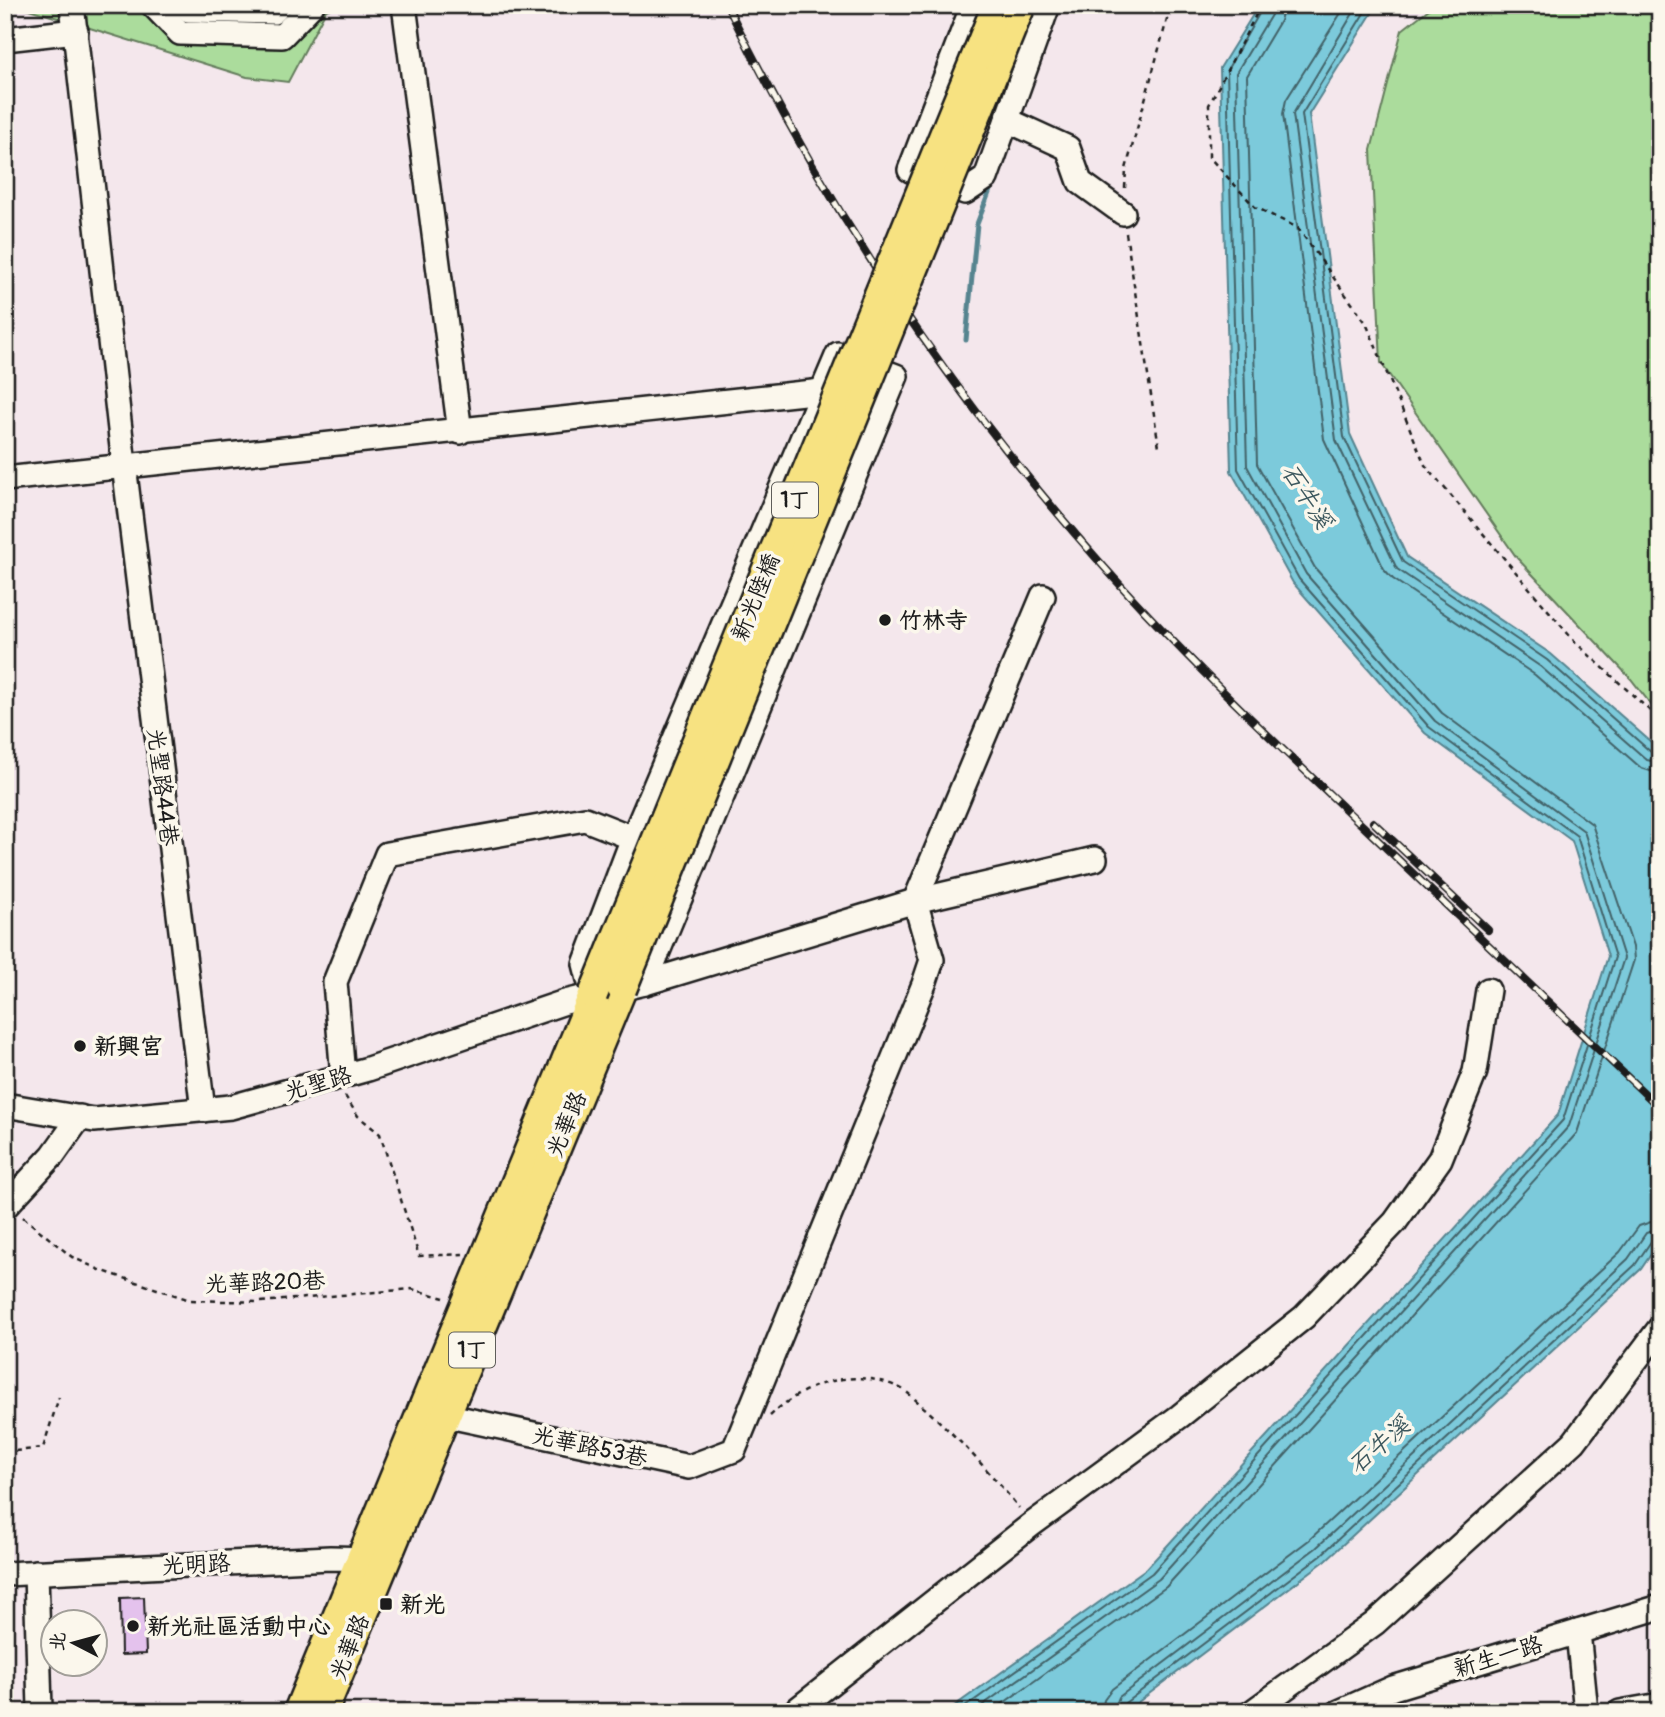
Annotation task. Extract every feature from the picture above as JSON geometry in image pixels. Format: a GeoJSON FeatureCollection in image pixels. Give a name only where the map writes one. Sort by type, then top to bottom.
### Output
{"type":"FeatureCollection","features":[{"type":"Feature","properties":{"kind":"main road","name":"新光陸橋"},"geometry":{"type":"LineString","coordinates":[[593,995],[997,5]]}},
{"type":"Feature","properties":{"kind":"main road","name":"新光陸橋"},"geometry":{"type":"LineString","coordinates":[[633,986],[1021,5]]}},
{"type":"Feature","properties":{"kind":"main road","name":"光華路"},"geometry":{"type":"LineString","coordinates":[[323,1712],[373,1558],[457,1356],[633,986]]}},
{"type":"Feature","properties":{"kind":"main road","name":"光華路"},"geometry":{"type":"LineString","coordinates":[[298,1712],[444,1415],[457,1356],[464,1303],[593,995]]}},
{"type":"Feature","properties":{"kind":"street","name":"光聖路44巷"},"geometry":{"type":"LineString","coordinates":[[72,5],[124,465],[203,1110]]}},
{"type":"Feature","properties":{"kind":"street"},"geometry":{"type":"LineString","coordinates":[[153,5],[180,33],[282,37],[312,5]]}},
{"type":"Feature","properties":{"kind":"street"},"geometry":{"type":"LineString","coordinates":[[404,5],[460,432]]}},
{"type":"Feature","properties":{"kind":"street"},"geometry":{"type":"LineString","coordinates":[[973,5],[910,170],[965,192],[986,178],[1048,5]]}},
{"type":"Feature","properties":{"kind":"street"},"geometry":{"type":"LineString","coordinates":[[180,33],[188,7],[275,8],[282,37]]}},
{"type":"Feature","properties":{"kind":"street"},"geometry":{"type":"LineString","coordinates":[[5,39],[76,31]]}},
{"type":"Feature","properties":{"kind":"street"},"geometry":{"type":"LineString","coordinates":[[1007,120],[1069,148],[1080,182],[1123,213]]}},
{"type":"Feature","properties":{"kind":"street"},"geometry":{"type":"LineString","coordinates":[[593,995],[585,964],[633,838],[838,354],[896,376],[633,986]]}},
{"type":"Feature","properties":{"kind":"street"},"geometry":{"type":"LineString","coordinates":[[5,479],[822,391]]}},
{"type":"Feature","properties":{"kind":"street"},"geometry":{"type":"LineString","coordinates":[[915,901],[1043,596]]}},
{"type":"Feature","properties":{"kind":"street"},"geometry":{"type":"LineString","coordinates":[[338,1077],[335,982],[387,853],[585,819],[633,838]]}},
{"type":"Feature","properties":{"kind":"street"},"geometry":{"type":"LineString","coordinates":[[633,986],[915,901],[1095,859]]}},
{"type":"Feature","properties":{"kind":"street","name":"光華路53巷"},"geometry":{"type":"LineString","coordinates":[[444,1415],[690,1467],[734,1450],[932,960],[915,901]]}},
{"type":"Feature","properties":{"kind":"street","name":"光聖路"},"geometry":{"type":"LineString","coordinates":[[5,1105],[94,1120],[231,1107],[338,1077],[593,995],[633,986]]}},
{"type":"Feature","properties":{"kind":"street"},"geometry":{"type":"LineString","coordinates":[[793,1712],[1031,1525],[1180,1416],[1304,1317],[1395,1222],[1440,1159],[1475,1072],[1488,990]]}},
{"type":"Feature","properties":{"kind":"street"},"geometry":{"type":"LineString","coordinates":[[6,1206],[53,1155],[80,1117]]}},
{"type":"Feature","properties":{"kind":"street"},"geometry":{"type":"LineString","coordinates":[[1252,1712],[1375,1623],[1574,1441],[1660,1328]]}},
{"type":"Feature","properties":{"kind":"street","name":"光明路"},"geometry":{"type":"LineString","coordinates":[[5,1574],[373,1558]]}},
{"type":"Feature","properties":{"kind":"street"},"geometry":{"type":"LineString","coordinates":[[36,1572],[40,1709]]}},
{"type":"Feature","properties":{"kind":"street","name":"新生一路"},"geometry":{"type":"LineString","coordinates":[[1339,1712],[1393,1688],[1660,1607]]}},
{"type":"Feature","properties":{"kind":"street"},"geometry":{"type":"LineString","coordinates":[[1578,1632],[1586,1712]]}},
{"type":"Feature","properties":{"kind":"street"},"geometry":{"type":"LineString","coordinates":[[1619,1712],[1660,1705]]}},
{"type":"Feature","properties":{"kind":"path"},"geometry":{"type":"LineString","coordinates":[[1159,447],[1123,213],[1126,169],[1171,5]]}},
{"type":"Feature","properties":{"kind":"path"},"geometry":{"type":"LineString","coordinates":[[1261,5],[1209,105],[1209,157],[1255,207],[1298,228],[1366,323],[1425,465],[1576,642],[1660,720]]}},
{"type":"Feature","properties":{"kind":"path"},"geometry":{"type":"LineString","coordinates":[[338,1077],[358,1116],[380,1134],[419,1256],[485,1252]]}},
{"type":"Feature","properties":{"kind":"path","name":"光華路20巷"},"geometry":{"type":"LineString","coordinates":[[6,1206],[72,1257],[100,1270],[190,1300],[260,1302],[412,1289],[464,1303]]}},
{"type":"Feature","properties":{"kind":"path"},"geometry":{"type":"LineString","coordinates":[[764,1422],[783,1403],[822,1382],[861,1377],[903,1390],[996,1478],[1031,1525]]}},
{"type":"Feature","properties":{"kind":"path"},"geometry":{"type":"LineString","coordinates":[[5,1452],[43,1448],[60,1397]]}},
{"type":"Feature","properties":{"kind":"green space"},"geometry":{"type":"Polygon","coordinates":[[[16,5],[338,5],[326,10],[288,82],[247,77],[16,5]]]}},
{"type":"Feature","properties":{"kind":"green space"},"geometry":{"type":"Polygon","coordinates":[[[1434,5],[1660,5],[1660,716],[1631,679],[1517,558],[1381,363],[1371,150],[1402,30],[1434,5]]]}},
{"type":"Feature","properties":{"kind":"water","name":"石牛溪"},"geometry":{"type":"Polygon","coordinates":[[[1259,5],[1377,5],[1309,114],[1350,434],[1407,557],[1551,654],[1660,750],[1660,1241],[1641,1269],[1326,1560],[1125,1712],[946,1712],[1147,1568],[1558,1115],[1608,956],[1572,841],[1425,733],[1293,583],[1231,471],[1220,68],[1259,5]]]}},
{"type":"Feature","properties":{"kind":"building","name":"新光社區活動中心"},"geometry":{"type":"Polygon","coordinates":[[[144,1597],[146,1654],[121,1655],[120,1598],[144,1597]]]}},
{"type":"Feature","properties":{"kind":"waterway"},"geometry":{"type":"LineString","coordinates":[[966,340],[977,224],[993,182]]}},
{"type":"Feature","properties":{"kind":"railway"},"geometry":{"type":"LineString","coordinates":[[727,5],[765,81],[850,228],[945,369],[1049,504],[1136,602],[1231,700],[1660,1108]]}},
{"type":"Feature","properties":{"kind":"railway"},"geometry":{"type":"LineString","coordinates":[[1373,822],[1488,930]]}},
{"type":"Feature","properties":{"kind":"place","name":"竹林寺"},"geometry":{"type":"Point","coordinates":[885,620]}},
{"type":"Feature","properties":{"kind":"place","name":"新興宮"},"geometry":{"type":"Point","coordinates":[80,1046]}},
{"type":"Feature","properties":{"kind":"place","name":"新光"},"geometry":{"type":"Point","coordinates":[386,1604]}},
{"type":"Feature","properties":{"kind":"place","name":"新光社區活動中心"},"geometry":{"type":"Point","coordinates":[133,1626]}}]}
